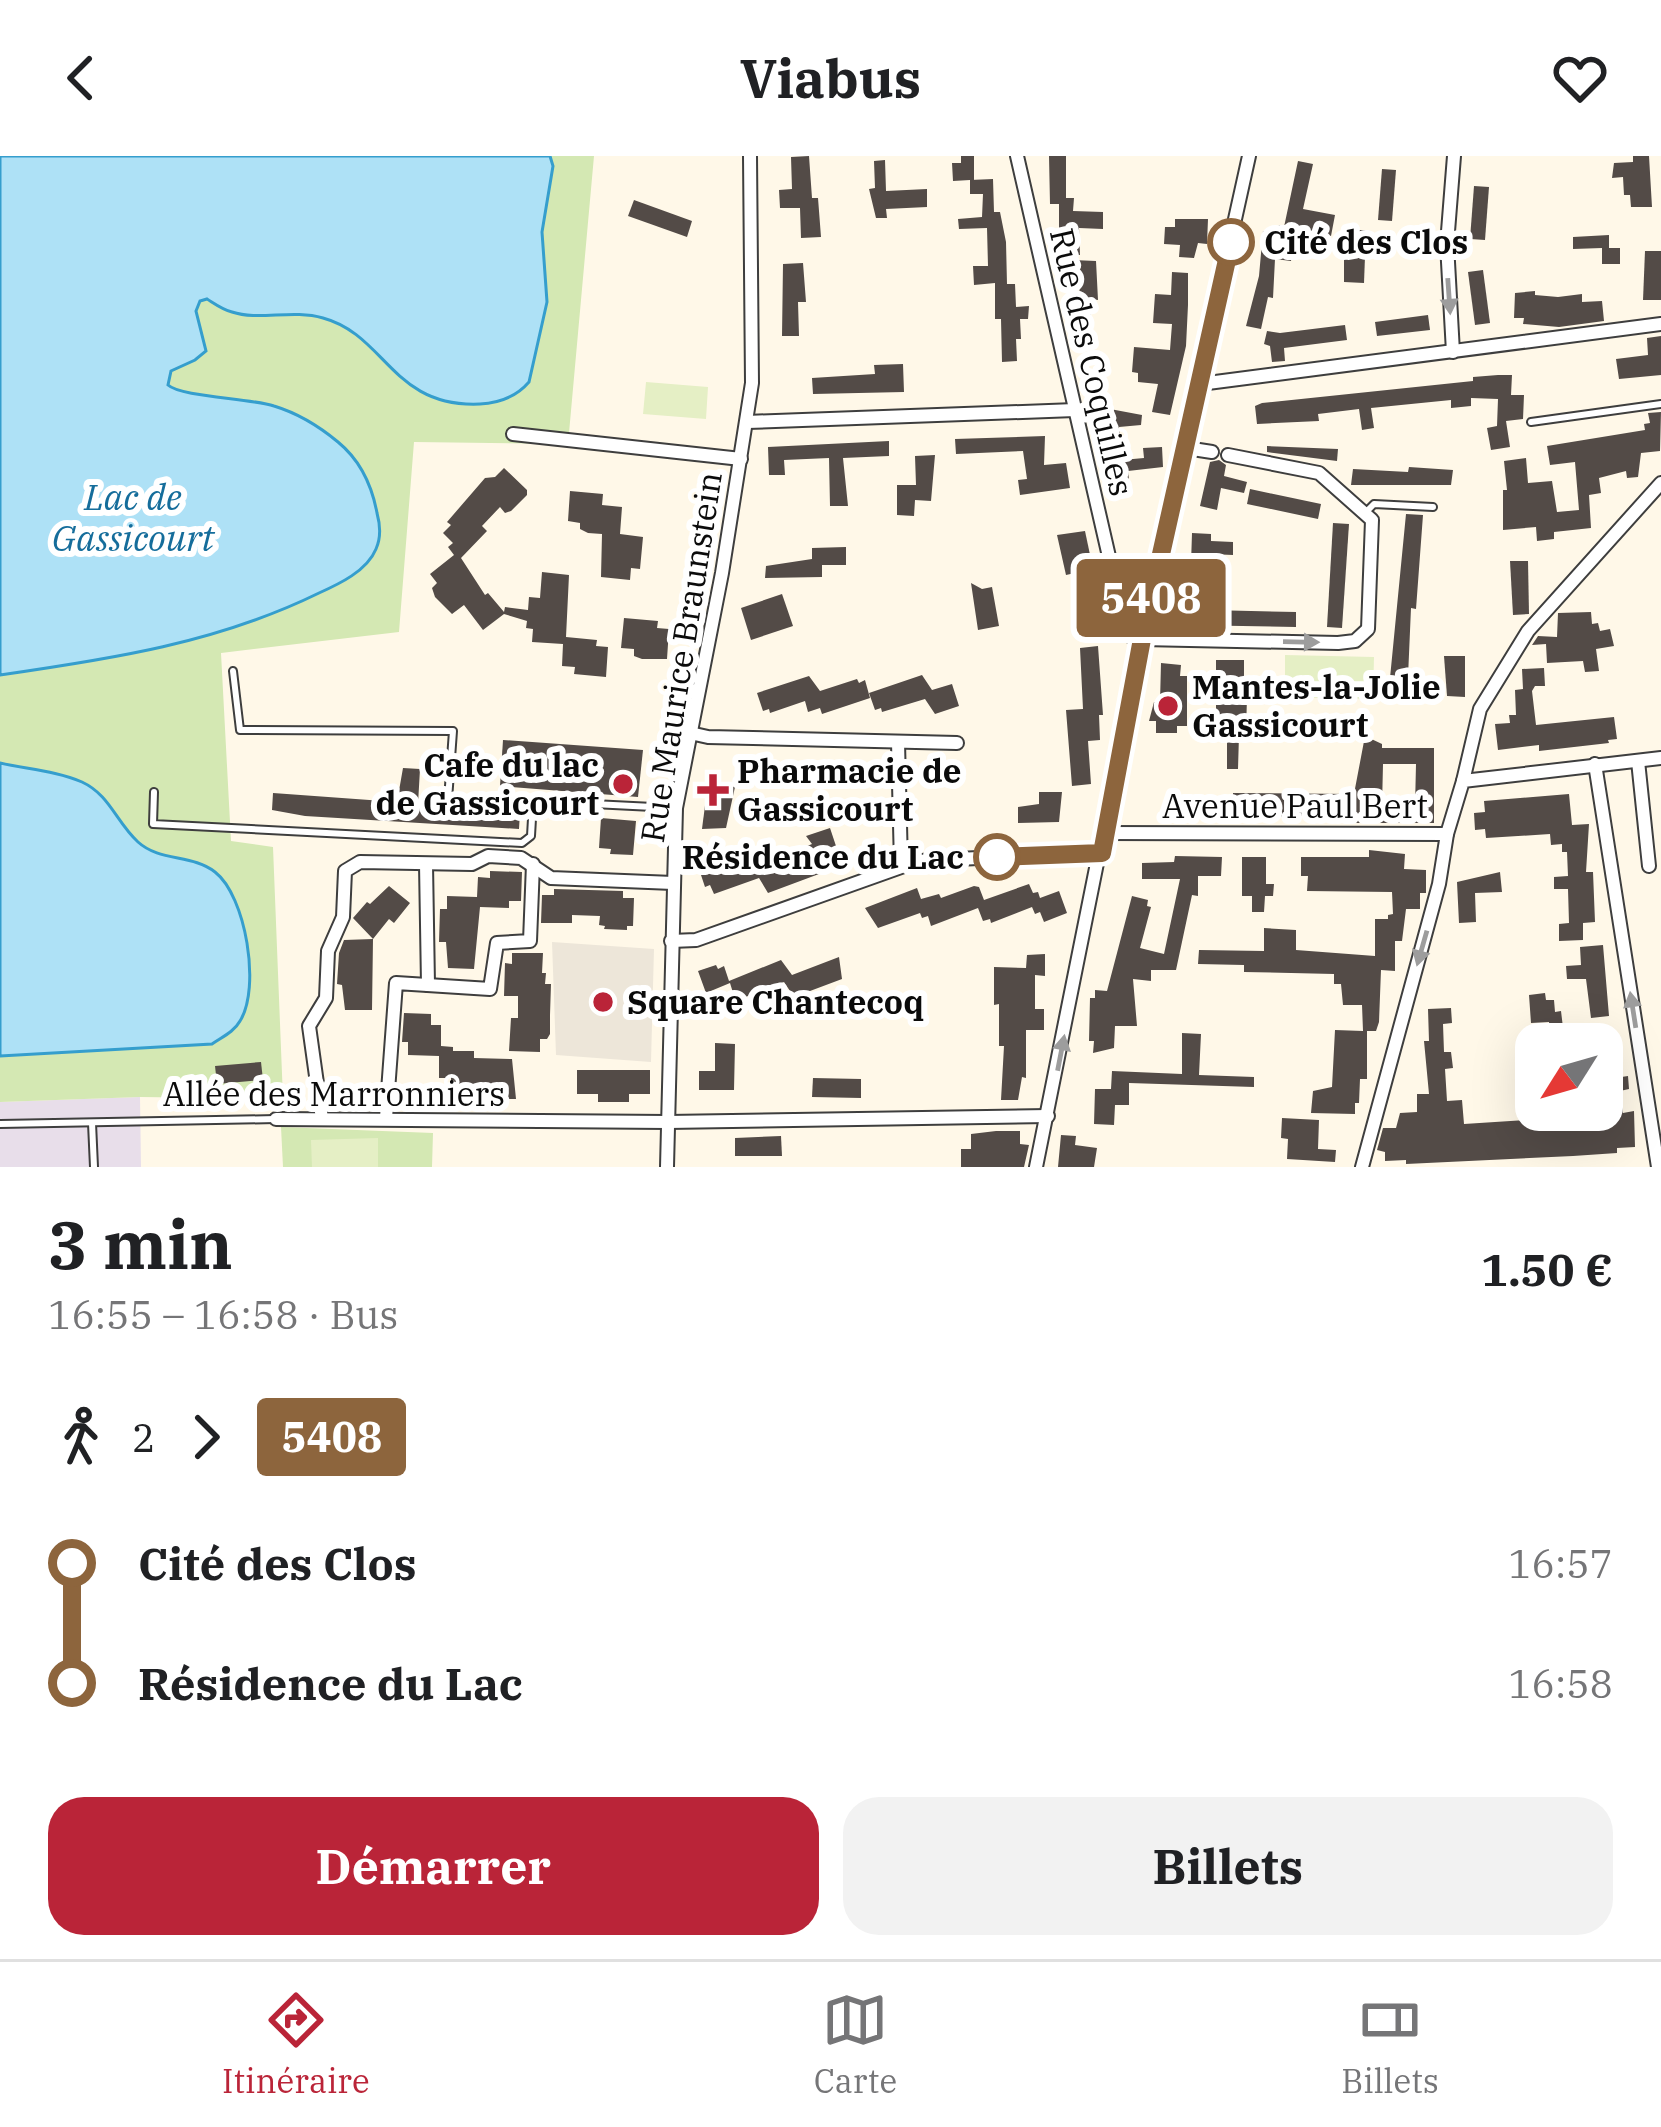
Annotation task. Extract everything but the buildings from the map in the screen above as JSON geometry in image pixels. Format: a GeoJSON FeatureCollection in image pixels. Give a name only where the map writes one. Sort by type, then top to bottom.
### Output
{"type":"FeatureCollection","features":[{"type":"Feature","properties":{"kind":"street","name":"Rue Maurice Braunstein"},"geometry":{"type":"LineString","coordinates":[[667,1167],[676,808],[747,422],[753,347],[750,156]]}},
{"type":"Feature","properties":{"kind":"street","name":"Rue des Coquilles"},"geometry":{"type":"LineString","coordinates":[[1017,156],[1124,631],[1142,639]]}},
{"type":"Feature","properties":{"kind":"street"},"geometry":{"type":"LineString","coordinates":[[1036,1167],[1142,639],[1249,156]]}},
{"type":"Feature","properties":{"kind":"street"},"geometry":{"type":"LineString","coordinates":[[1453,352],[1447,244],[1454,156]]}},
{"type":"Feature","properties":{"kind":"street"},"geometry":{"type":"LineString","coordinates":[[1200,384],[1661,324]]}},
{"type":"Feature","properties":{"kind":"street"},"geometry":{"type":"LineString","coordinates":[[747,422],[1076,410]]}},
{"type":"Feature","properties":{"kind":"street"},"geometry":{"type":"LineString","coordinates":[[513,434],[741,459]]}},
{"type":"Feature","properties":{"kind":"street"},"geometry":{"type":"LineString","coordinates":[[1186,448],[1212,452]]}},
{"type":"Feature","properties":{"kind":"street"},"geometry":{"type":"LineString","coordinates":[[1142,639],[1355,641],[1368,629],[1373,530],[1366,512],[1318,473],[1228,455]]}},
{"type":"Feature","properties":{"kind":"street"},"geometry":{"type":"LineString","coordinates":[[1462,781],[1480,710],[1528,631],[1661,483]]}},
{"type":"Feature","properties":{"kind":"street"},"geometry":{"type":"LineString","coordinates":[[690,733],[957,743]]}},
{"type":"Feature","properties":{"kind":"street"},"geometry":{"type":"LineString","coordinates":[[898,742],[901,865]]}},
{"type":"Feature","properties":{"kind":"street","name":"Avenue Paul Bert"},"geometry":{"type":"LineString","coordinates":[[1104,833],[1447,834],[1462,781],[1661,758]]}},
{"type":"Feature","properties":{"kind":"street"},"geometry":{"type":"LineString","coordinates":[[1637,761],[1649,866]]}},
{"type":"Feature","properties":{"kind":"street"},"geometry":{"type":"LineString","coordinates":[[1595,764],[1658,1167]]}},
{"type":"Feature","properties":{"kind":"street"},"geometry":{"type":"LineString","coordinates":[[1363,1167],[1439,884],[1447,834]]}},
{"type":"Feature","properties":{"kind":"street"},"geometry":{"type":"LineString","coordinates":[[671,941],[696,940],[918,861],[1102,853]]}},
{"type":"Feature","properties":{"kind":"street"},"geometry":{"type":"LineString","coordinates":[[322,1119],[309,1026],[326,998],[328,951],[343,916],[345,871],[359,862],[472,864],[488,856],[521,858],[551,878],[673,883]]}},
{"type":"Feature","properties":{"kind":"street"},"geometry":{"type":"LineString","coordinates":[[426,864],[428,985]]}},
{"type":"Feature","properties":{"kind":"street"},"geometry":{"type":"LineString","coordinates":[[386,1118],[396,983],[490,989],[497,943],[530,940],[533,864]]}},
{"type":"Feature","properties":{"kind":"street","name":"Allée des Marronniers"},"geometry":{"type":"LineString","coordinates":[[276,1119],[668,1122],[1048,1116]]}},
{"type":"Feature","properties":{"kind":"lane"},"geometry":{"type":"LineString","coordinates":[[1531,422],[1661,404]]}},
{"type":"Feature","properties":{"kind":"lane"},"geometry":{"type":"LineString","coordinates":[[1366,512],[1374,503],[1433,507]]}},
{"type":"Feature","properties":{"kind":"lane"},"geometry":{"type":"LineString","coordinates":[[233,671],[240,730],[453,731],[448,800],[676,808]]}},
{"type":"Feature","properties":{"kind":"lane"},"geometry":{"type":"LineString","coordinates":[[154,792],[153,824],[522,843],[531,836],[533,801]]}},
{"type":"Feature","properties":{"kind":"lane","name":"Allée des Marronniers"},"geometry":{"type":"LineString","coordinates":[[0,1124],[276,1119]]}},
{"type":"Feature","properties":{"kind":"lane"},"geometry":{"type":"LineString","coordinates":[[92,1123],[94,1167]]}},
{"type":"Feature","properties":{"kind":"shaded area","name":"Square Chantecoq"},"geometry":{"type":"Polygon","coordinates":[[[552,942],[654,949],[651,1062],[556,1055],[552,942]]]}},
{"type":"Feature","properties":{"kind":"shaded area"},"geometry":{"type":"Polygon","coordinates":[[[140,1097],[141,1167],[0,1167],[0,1102],[140,1097]]]}},
{"type":"Feature","properties":{"kind":"green space"},"geometry":{"type":"Polygon","coordinates":[[[0,156],[594,156],[568,444],[414,442],[399,632],[221,653],[231,841],[273,847],[283,1099],[0,1102],[0,156]]]}},
{"type":"Feature","properties":{"kind":"green space"},"geometry":{"type":"Polygon","coordinates":[[[646,382],[708,387],[706,419],[643,414],[646,382]]]}},
{"type":"Feature","properties":{"kind":"green space"},"geometry":{"type":"Polygon","coordinates":[[[1285,655],[1374,657],[1373,699],[1285,697],[1285,655]]]}},
{"type":"Feature","properties":{"kind":"green space"},"geometry":{"type":"Polygon","coordinates":[[[281,1127],[433,1133],[432,1167],[283,1167],[281,1127]]]}},
{"type":"Feature","properties":{"kind":"green space"},"geometry":{"type":"Polygon","coordinates":[[[378,1138],[378,1167],[312,1167],[311,1140],[378,1138]]]}},
{"type":"Feature","properties":{"kind":"water","name":"Lac de Gassicourt"},"geometry":{"type":"Polygon","coordinates":[[[0,156],[550,156],[553,166],[542,232],[547,302],[529,382],[494,402],[451,402],[408,383],[362,339],[323,318],[242,314],[207,299],[200,301],[196,311],[206,351],[171,371],[168,385],[274,406],[331,436],[353,457],[368,483],[379,522],[376,549],[366,564],[343,581],[242,625],[123,655],[0,675],[0,156]]]}},
{"type":"Feature","properties":{"kind":"water"},"geometry":{"type":"Polygon","coordinates":[[[0,763],[82,782],[99,794],[138,842],[156,853],[206,866],[226,884],[242,921],[249,966],[246,1006],[231,1031],[212,1044],[0,1056],[0,763]]]}},
{"type":"Feature","properties":{"kind":"bus line","name":"5408"},"geometry":{"type":"LineString","coordinates":[[997,857],[1102,853],[1142,639],[1231,242]]}},
{"type":"Feature","properties":{"kind":"place","name":"Cité des Clos"},"geometry":{"type":"Point","coordinates":[1231,242]}},
{"type":"Feature","properties":{"kind":"place","name":"Mantes-la-Jolie Gassicourt"},"geometry":{"type":"Point","coordinates":[1168,706]}},
{"type":"Feature","properties":{"kind":"place","name":"Cafe du lac de Gassicourt"},"geometry":{"type":"Point","coordinates":[623,784]}},
{"type":"Feature","properties":{"kind":"place","name":"Pharmacie de Gassicourt"},"geometry":{"type":"Point","coordinates":[713,790]}},
{"type":"Feature","properties":{"kind":"place","name":"Résidence du Lac"},"geometry":{"type":"Point","coordinates":[997,857]}},
{"type":"Feature","properties":{"kind":"place","name":"Square Chantecoq"},"geometry":{"type":"Point","coordinates":[603,1002]}}]}
